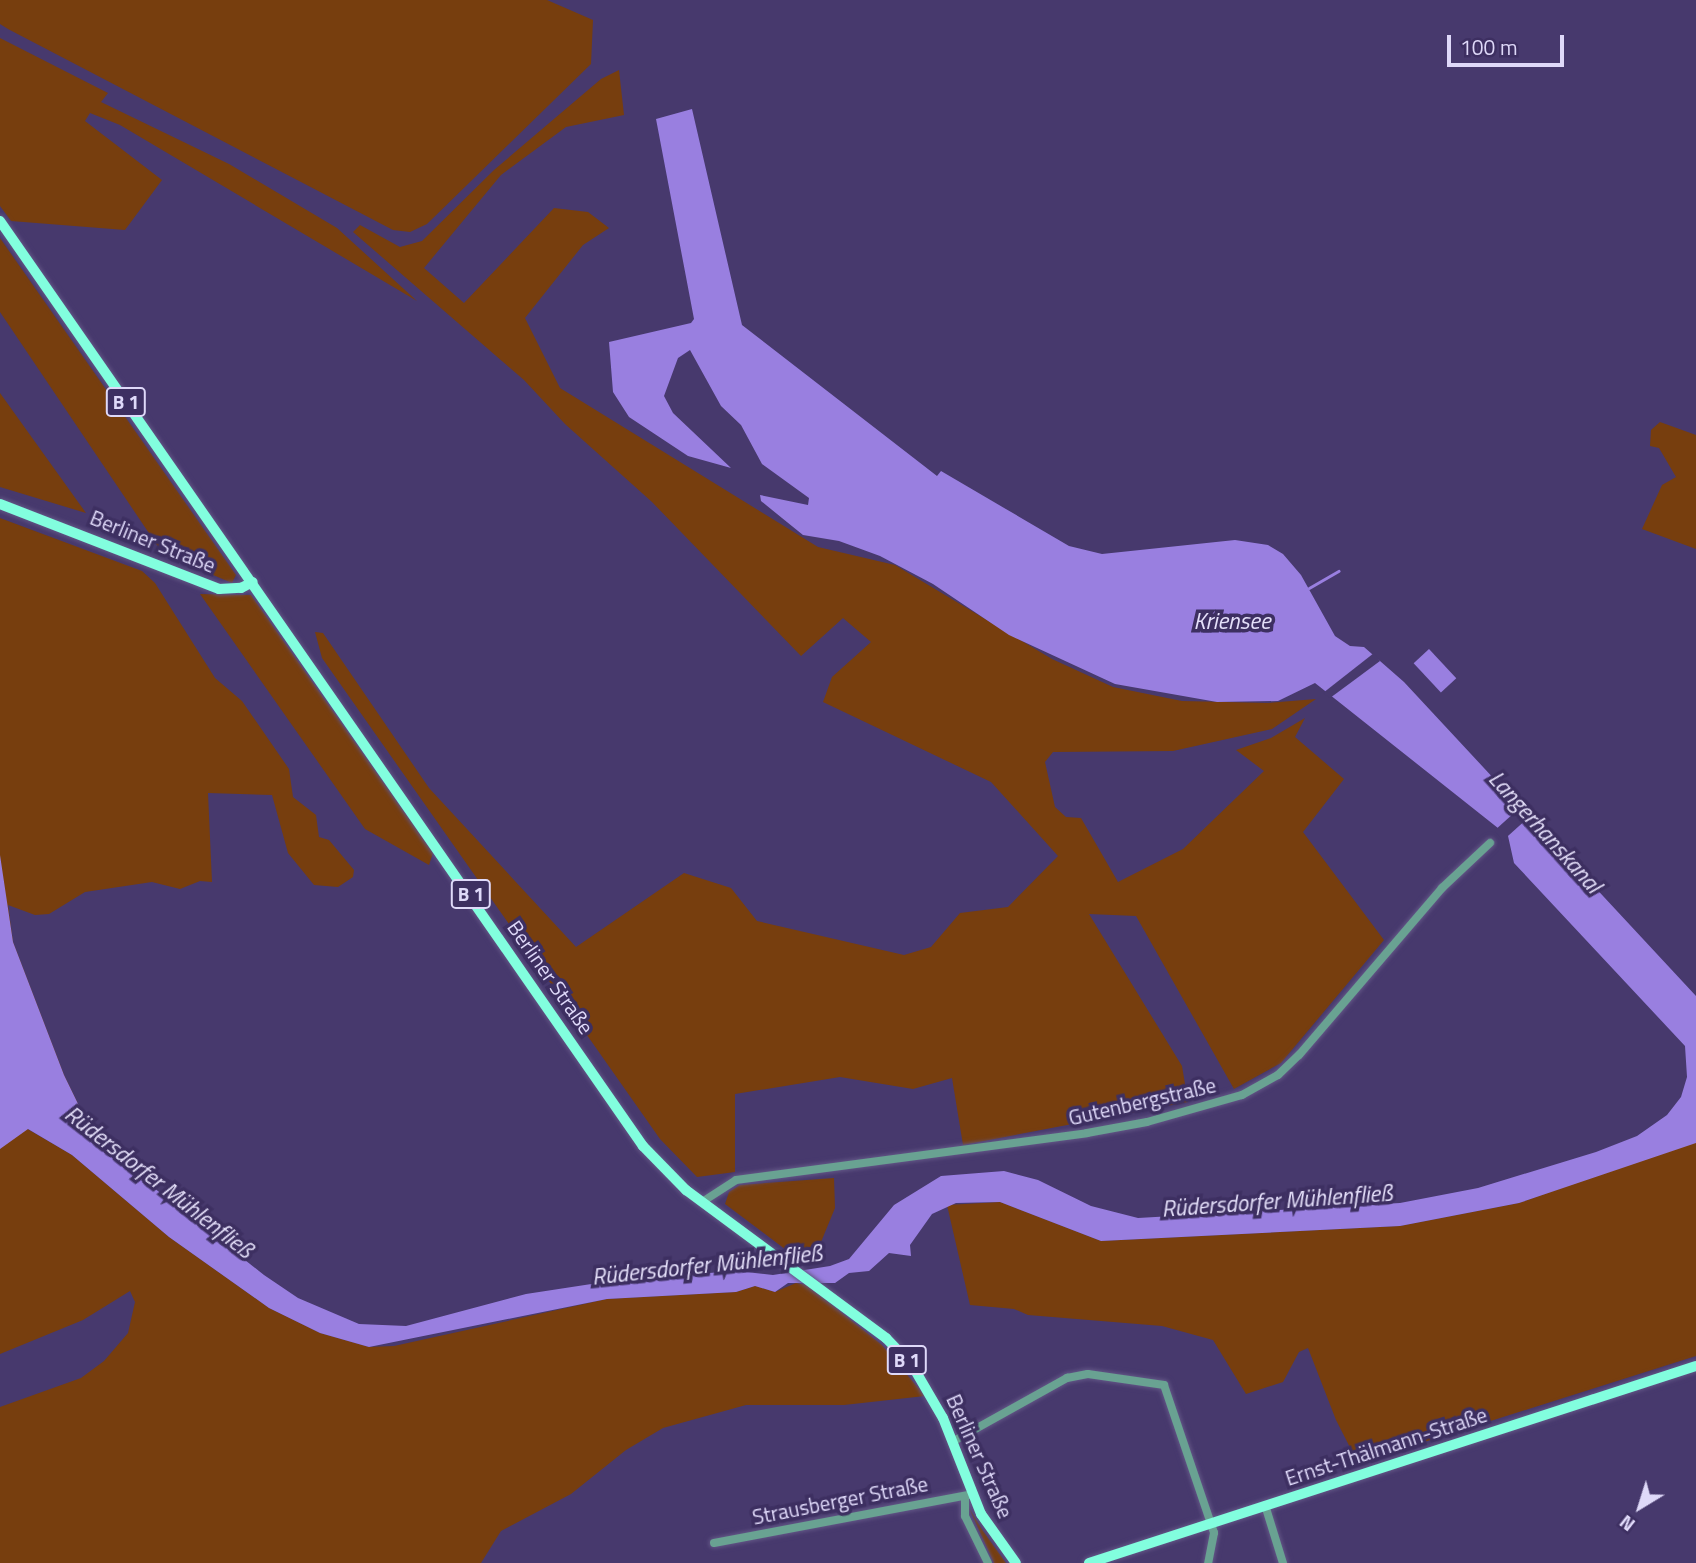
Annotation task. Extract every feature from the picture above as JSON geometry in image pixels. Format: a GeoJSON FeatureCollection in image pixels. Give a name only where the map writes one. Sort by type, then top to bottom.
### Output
{"type":"FeatureCollection","features":[{"type":"Feature","properties":{"kind":"main road","name":"B 1"},"geometry":{"type":"LineString","coordinates":[[0,221],[253,582]]}},
{"type":"Feature","properties":{"kind":"main road","name":"Berliner Straße"},"geometry":{"type":"LineString","coordinates":[[0,504],[219,589],[241,588],[253,582],[643,1146],[702,1202],[886,1338],[912,1365],[931,1390],[952,1442],[969,1496],[1016,1563]]}},
{"type":"Feature","properties":{"kind":"main road","name":"Ernst-Thälmann-Straße"},"geometry":{"type":"LineString","coordinates":[[1089,1563],[1696,1366]]}},
{"type":"Feature","properties":{"kind":"street","name":"Gutenbergstraße"},"geometry":{"type":"LineString","coordinates":[[702,1202],[736,1180],[1087,1133],[1147,1122],[1242,1095],[1270,1081],[1299,1055],[1442,887],[1490,843]]}},
{"type":"Feature","properties":{"kind":"street"},"geometry":{"type":"LineString","coordinates":[[952,1442],[1067,1378],[1088,1374],[1164,1385],[1211,1523],[1215,1543],[1208,1563]]}},
{"type":"Feature","properties":{"kind":"street"},"geometry":{"type":"LineString","coordinates":[[969,1496],[965,1516],[988,1563]]}},
{"type":"Feature","properties":{"kind":"street","name":"Strausberger Straße"},"geometry":{"type":"LineString","coordinates":[[714,1543],[868,1511],[969,1496]]}},
{"type":"Feature","properties":{"kind":"street"},"geometry":{"type":"LineString","coordinates":[[1265,1505],[1283,1563]]}},
{"type":"Feature","properties":{"kind":"shaded area"},"geometry":{"type":"Polygon","coordinates":[[[0,0],[547,0],[593,20],[591,64],[427,224],[410,232],[393,230],[8,29],[0,24],[0,0]]]}},
{"type":"Feature","properties":{"kind":"shaded area"},"geometry":{"type":"Polygon","coordinates":[[[0,38],[108,93],[101,102],[229,164],[337,228],[417,301],[120,125],[90,113],[85,121],[162,180],[125,230],[11,221],[0,206],[0,38]]]}},
{"type":"Feature","properties":{"kind":"shaded area"},"geometry":{"type":"Polygon","coordinates":[[[619,70],[624,115],[566,127],[501,175],[424,268],[464,303],[554,208],[588,212],[609,228],[583,245],[525,318],[560,388],[818,547],[895,565],[1052,659],[1113,687],[1182,701],[1268,703],[1316,699],[1272,729],[1173,751],[1053,752],[1045,762],[1055,807],[1066,817],[1081,818],[1118,882],[1183,849],[1264,771],[1236,750],[1271,738],[1305,718],[1295,737],[1344,779],[1303,832],[1384,940],[1281,1063],[1234,1089],[1136,916],[1089,914],[1182,1066],[1188,1102],[963,1145],[952,1078],[913,1089],[840,1077],[735,1094],[735,1172],[697,1177],[660,1139],[322,658],[315,632],[323,633],[429,788],[576,947],[684,873],[731,888],[757,921],[904,955],[931,947],[960,913],[1008,907],[1058,856],[991,782],[823,702],[832,677],[871,642],[843,618],[801,656],[652,502],[565,424],[524,380],[353,232],[360,225],[400,247],[422,241],[494,170],[601,79],[619,70]]]}},
{"type":"Feature","properties":{"kind":"shaded area"},"geometry":{"type":"Polygon","coordinates":[[[0,238],[236,575],[232,583],[163,554],[0,312],[0,238]]]}},
{"type":"Feature","properties":{"kind":"shaded area"},"geometry":{"type":"Polygon","coordinates":[[[0,393],[86,513],[0,487],[0,393]]]}},
{"type":"Feature","properties":{"kind":"shaded area"},"geometry":{"type":"Polygon","coordinates":[[[1660,422],[1696,435],[1696,549],[1642,529],[1662,485],[1676,477],[1659,448],[1650,446],[1651,430],[1660,422]]]}},
{"type":"Feature","properties":{"kind":"shaded area"},"geometry":{"type":"Polygon","coordinates":[[[0,518],[142,571],[155,583],[215,678],[242,701],[289,769],[293,797],[316,815],[319,837],[329,840],[354,870],[353,877],[338,887],[314,885],[288,853],[272,795],[208,793],[212,882],[200,881],[180,889],[152,882],[85,892],[49,914],[35,915],[8,905],[13,942],[64,1075],[82,1112],[115,1157],[0,1017],[0,518]]]}},
{"type":"Feature","properties":{"kind":"shaded area"},"geometry":{"type":"Polygon","coordinates":[[[200,594],[251,595],[433,853],[429,865],[365,829],[200,594]]]}},
{"type":"Feature","properties":{"kind":"shaded area"},"geometry":{"type":"Polygon","coordinates":[[[0,1113],[72,1155],[169,1237],[269,1308],[320,1333],[369,1347],[394,1346],[607,1299],[736,1292],[755,1286],[775,1292],[796,1283],[807,1285],[882,1345],[925,1396],[844,1405],[746,1405],[663,1428],[626,1450],[571,1494],[501,1531],[481,1563],[0,1563],[0,1407],[81,1378],[104,1361],[128,1333],[135,1302],[130,1291],[83,1320],[0,1354],[0,1113]]]}},
{"type":"Feature","properties":{"kind":"shaded area"},"geometry":{"type":"Polygon","coordinates":[[[1691,1142],[1696,1143],[1696,1356],[1358,1463],[1336,1420],[1308,1348],[1299,1352],[1283,1382],[1246,1394],[1213,1340],[1162,1326],[1028,1315],[1014,1309],[970,1305],[947,1205],[1000,1202],[1101,1241],[1400,1226],[1519,1203],[1691,1142]]]}},
{"type":"Feature","properties":{"kind":"shaded area"},"geometry":{"type":"Polygon","coordinates":[[[834,1178],[835,1208],[814,1259],[806,1265],[725,1204],[729,1192],[740,1185],[834,1178]]]}},
{"type":"Feature","properties":{"kind":"shaded area"},"geometry":{"type":"Polygon","coordinates":[[[968,1506],[983,1531],[1006,1563],[994,1563],[968,1506]]]}},
{"type":"Feature","properties":{"kind":"water","name":"Kriensee"},"geometry":{"type":"Polygon","coordinates":[[[692,109],[742,325],[937,476],[941,471],[1069,546],[1102,554],[1235,540],[1268,545],[1283,554],[1301,575],[1335,636],[1350,646],[1364,647],[1404,682],[1696,996],[1696,1143],[1519,1203],[1400,1226],[1101,1241],[1000,1202],[956,1203],[932,1214],[910,1245],[911,1256],[889,1253],[869,1271],[849,1273],[835,1283],[788,1283],[775,1292],[755,1286],[736,1292],[607,1299],[369,1347],[320,1333],[269,1308],[169,1237],[72,1155],[28,1129],[0,1149],[0,855],[13,942],[64,1075],[82,1112],[115,1157],[264,1275],[298,1298],[359,1324],[406,1326],[526,1294],[624,1279],[737,1271],[773,1275],[830,1266],[849,1259],[894,1205],[941,1176],[1004,1171],[1038,1180],[1091,1206],[1138,1218],[1400,1203],[1478,1188],[1596,1152],[1637,1136],[1667,1115],[1681,1097],[1687,1077],[1685,1046],[1514,863],[1508,836],[1315,683],[1278,701],[1217,702],[1115,684],[1009,635],[933,584],[880,556],[839,541],[803,535],[761,501],[760,495],[808,505],[809,498],[762,464],[741,425],[721,406],[690,350],[678,358],[664,396],[673,413],[731,468],[688,456],[629,417],[613,392],[609,342],[691,323],[694,319],[656,119],[692,109]]]}},
{"type":"Feature","properties":{"kind":"water"},"geometry":{"type":"Polygon","coordinates":[[[1429,649],[1456,678],[1441,693],[1414,663],[1429,649]]]}},
{"type":"Feature","properties":{"kind":"pier"},"geometry":{"type":"Polygon","coordinates":[[[1374,653],[1380,661],[1330,698],[1323,693],[1374,653]]]}},
{"type":"Feature","properties":{"kind":"pier"},"geometry":{"type":"Polygon","coordinates":[[[1524,804],[1533,814],[1503,840],[1494,831],[1524,804]]]}},
{"type":"Feature","properties":{"kind":"waterway"},"geometry":{"type":"LineString","coordinates":[[1309,588],[1339,571]]}},
{"type":"Feature","properties":{"kind":"water label","name":"Langerhanskanal"},"geometry":{"type":"Point","coordinates":[1545,832]}},
{"type":"Feature","properties":{"kind":"water label","name":"Rüdersdorfer Mühlenfließ"},"geometry":{"type":"Point","coordinates":[159,1182]}},
{"type":"Feature","properties":{"kind":"water label","name":"Rüdersdorfer Mühlenfließ"},"geometry":{"type":"Point","coordinates":[1277,1201]}},
{"type":"Feature","properties":{"kind":"water label","name":"Rüdersdorfer Mühlenfließ"},"geometry":{"type":"Point","coordinates":[707,1265]}}]}
